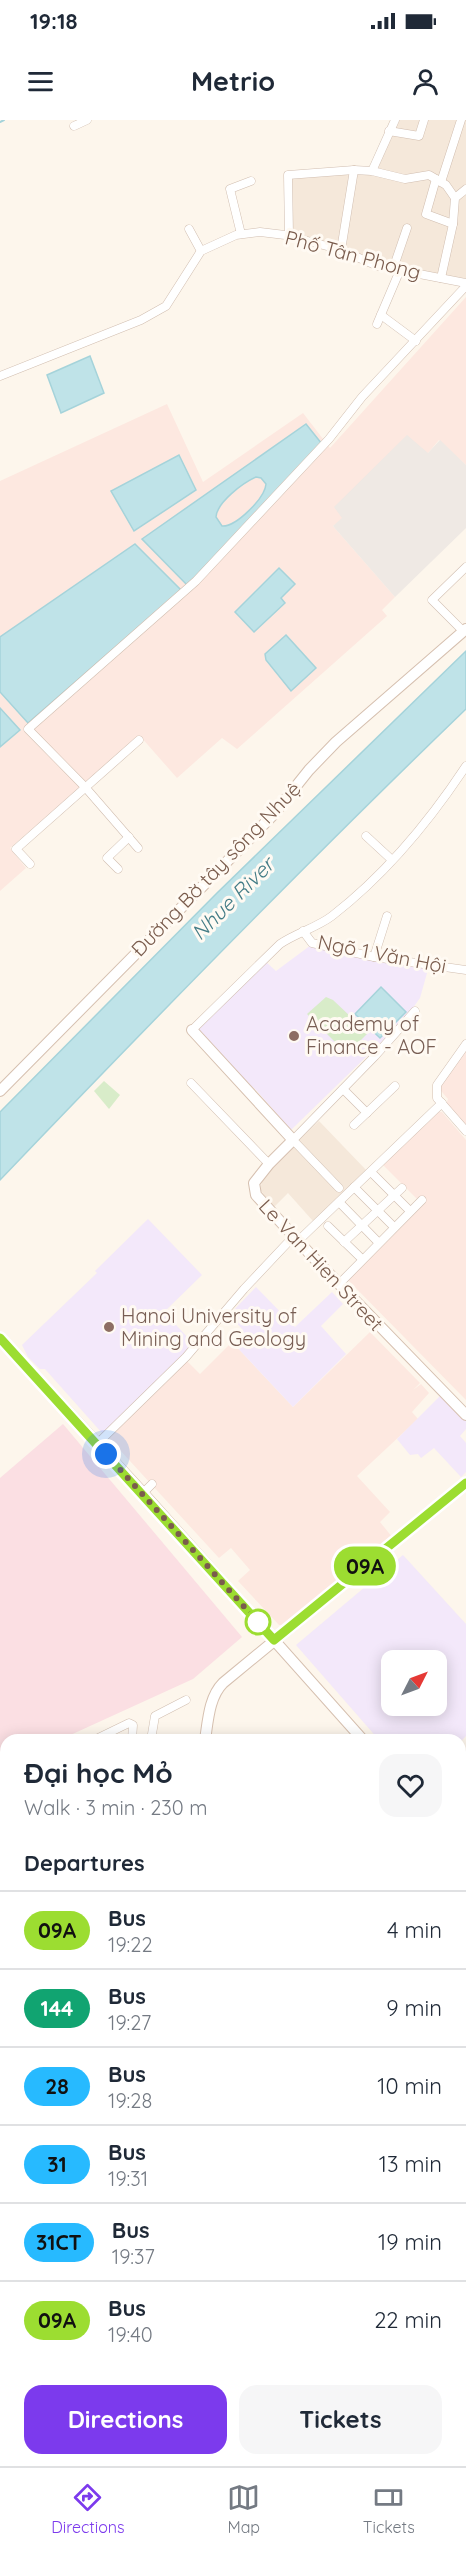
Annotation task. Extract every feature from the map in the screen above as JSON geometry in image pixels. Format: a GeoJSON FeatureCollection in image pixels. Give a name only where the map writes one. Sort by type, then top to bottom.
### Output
{"type":"FeatureCollection","features":[{"type":"Feature","properties":{"kind":"street"},"geometry":{"type":"LineString","coordinates":[[74,126],[87,120]]}},
{"type":"Feature","properties":{"kind":"street"},"geometry":{"type":"LineString","coordinates":[[372,171],[394,120]]}},
{"type":"Feature","properties":{"kind":"street"},"geometry":{"type":"LineString","coordinates":[[389,131],[419,136],[424,120]]}},
{"type":"Feature","properties":{"kind":"street"},"geometry":{"type":"LineString","coordinates":[[453,224],[426,214],[461,120]]}},
{"type":"Feature","properties":{"kind":"street"},"geometry":{"type":"LineString","coordinates":[[341,250],[354,170]]}},
{"type":"Feature","properties":{"kind":"street"},"geometry":{"type":"LineString","coordinates":[[289,236],[288,175],[354,170],[372,171],[405,178],[429,175],[446,185],[455,198],[453,224],[441,278]]}},
{"type":"Feature","properties":{"kind":"street"},"geometry":{"type":"LineString","coordinates":[[241,234],[230,189],[251,181]]}},
{"type":"Feature","properties":{"kind":"street"},"geometry":{"type":"LineString","coordinates":[[455,198],[466,189]]}},
{"type":"Feature","properties":{"kind":"street"},"geometry":{"type":"LineString","coordinates":[[376,324],[397,269],[407,228]]}},
{"type":"Feature","properties":{"kind":"street"},"geometry":{"type":"LineString","coordinates":[[0,376],[141,320],[166,306],[201,251],[189,229]]}},
{"type":"Feature","properties":{"kind":"street","name":"Phố Tân Phong"},"geometry":{"type":"LineString","coordinates":[[201,251],[241,234],[260,232],[289,236],[341,250],[378,266],[466,285]]}},
{"type":"Feature","properties":{"kind":"street"},"geometry":{"type":"LineString","coordinates":[[138,848],[85,788],[28,729],[196,581],[329,439],[362,397],[466,285]]}},
{"type":"Feature","properties":{"kind":"street"},"geometry":{"type":"LineString","coordinates":[[381,315],[416,341]]}},
{"type":"Feature","properties":{"kind":"street"},"geometry":{"type":"LineString","coordinates":[[465,630],[432,600],[466,567]]}},
{"type":"Feature","properties":{"kind":"street","name":"Đường Bờ tây sông Nhuệ"},"geometry":{"type":"LineString","coordinates":[[0,1092],[273,815],[309,770],[336,742],[465,630]]}},
{"type":"Feature","properties":{"kind":"street"},"geometry":{"type":"LineString","coordinates":[[30,864],[16,849],[139,740]]}},
{"type":"Feature","properties":{"kind":"street"},"geometry":{"type":"LineString","coordinates":[[339,1188],[192,1030],[280,944],[330,917],[392,860],[437,810],[466,766]]}},
{"type":"Feature","properties":{"kind":"street"},"geometry":{"type":"LineString","coordinates":[[366,836],[392,860]]}},
{"type":"Feature","properties":{"kind":"street"},"geometry":{"type":"LineString","coordinates":[[118,869],[107,858],[129,837]]}},
{"type":"Feature","properties":{"kind":"street"},"geometry":{"type":"LineString","coordinates":[[374,957],[387,916]]}},
{"type":"Feature","properties":{"kind":"street","name":"Ngõ 1 Văn Hội"},"geometry":{"type":"LineString","coordinates":[[303,931],[312,943],[374,957],[466,970]]}},
{"type":"Feature","properties":{"kind":"street"},"geometry":{"type":"LineString","coordinates":[[293,1140],[415,1011]]}},
{"type":"Feature","properties":{"kind":"street"},"geometry":{"type":"LineString","coordinates":[[466,1044],[437,1085],[435,1092],[466,1131]]}},
{"type":"Feature","properties":{"kind":"street"},"geometry":{"type":"LineString","coordinates":[[191,1083],[269,1164]]}},
{"type":"Feature","properties":{"kind":"street"},"geometry":{"type":"LineString","coordinates":[[354,1125],[395,1086]]}},
{"type":"Feature","properties":{"kind":"street"},"geometry":{"type":"LineString","coordinates":[[343,1089],[367,1113]]}},
{"type":"Feature","properties":{"kind":"street"},"geometry":{"type":"LineString","coordinates":[[97,1444],[186,1357],[237,1297],[442,1103]]}},
{"type":"Feature","properties":{"kind":"street","name":"Le Van Hien Street"},"geometry":{"type":"LineString","coordinates":[[293,1140],[254,1183],[255,1195],[466,1415]]}},
{"type":"Feature","properties":{"kind":"street"},"geometry":{"type":"LineString","coordinates":[[371,1172],[410,1211]]}},
{"type":"Feature","properties":{"kind":"street"},"geometry":{"type":"LineString","coordinates":[[354,1187],[394,1227]]}},
{"type":"Feature","properties":{"kind":"street"},"geometry":{"type":"LineString","coordinates":[[344,1242],[402,1188]]}},
{"type":"Feature","properties":{"kind":"street"},"geometry":{"type":"LineString","coordinates":[[339,1284],[422,1200]]}},
{"type":"Feature","properties":{"kind":"street"},"geometry":{"type":"LineString","coordinates":[[339,1202],[378,1242]]}},
{"type":"Feature","properties":{"kind":"street"},"geometry":{"type":"LineString","coordinates":[[328,1226],[362,1259]]}},
{"type":"Feature","properties":{"kind":"street"},"geometry":{"type":"LineString","coordinates":[[0,1338],[143,1493],[358,1734]]}},
{"type":"Feature","properties":{"kind":"street"},"geometry":{"type":"LineString","coordinates":[[143,1493],[152,1484]]}},
{"type":"Feature","properties":{"kind":"street"},"geometry":{"type":"LineString","coordinates":[[206,1734],[217,1689],[274,1640],[464,1488]]}},
{"type":"Feature","properties":{"kind":"street"},"geometry":{"type":"LineString","coordinates":[[152,1734],[155,1716],[186,1700]]}},
{"type":"Feature","properties":{"kind":"street"},"geometry":{"type":"LineString","coordinates":[[106,1734],[129,1723],[133,1725],[132,1734]]}},
{"type":"Feature","properties":{"kind":"shaded area"},"geometry":{"type":"Polygon","coordinates":[[[395,120],[466,120],[466,283],[402,268],[314,240],[288,235],[289,171],[370,167],[395,120]]]}},
{"type":"Feature","properties":{"kind":"shaded area"},"geometry":{"type":"Polygon","coordinates":[[[466,297],[466,465],[439,440],[428,453],[333,526],[395,597],[382,610],[387,616],[237,749],[222,738],[177,778],[140,736],[10,848],[26,868],[0,891],[0,481],[167,404],[203,482],[303,413],[330,448],[466,297]]]}},
{"type":"Feature","properties":{"kind":"shaded area"},"geometry":{"type":"Polygon","coordinates":[[[407,435],[428,453],[440,440],[466,465],[466,528],[395,597],[333,526],[342,518],[334,507],[407,435]]]}},
{"type":"Feature","properties":{"kind":"shaded area","name":"Academy of Finance - AOF"},"geometry":{"type":"Polygon","coordinates":[[[311,945],[429,966],[420,998],[405,1019],[291,1130],[256,1090],[222,1060],[196,1031],[266,962],[276,971],[311,945]]]}},
{"type":"Feature","properties":{"kind":"shaded area"},"geometry":{"type":"Polygon","coordinates":[[[466,1047],[466,1134],[445,1108],[448,1099],[437,1086],[466,1047]]]}},
{"type":"Feature","properties":{"kind":"shaded area"},"geometry":{"type":"Polygon","coordinates":[[[438,1112],[442,1112],[466,1140],[466,1400],[346,1278],[422,1204],[383,1165],[438,1112]]]}},
{"type":"Feature","properties":{"kind":"shaded area"},"geometry":{"type":"Polygon","coordinates":[[[319,1121],[367,1171],[313,1221],[288,1193],[273,1208],[260,1189],[265,1172],[319,1121]]]}},
{"type":"Feature","properties":{"kind":"shaded area","name":"Hanoi University of Mining and Geology"},"geometry":{"type":"Polygon","coordinates":[[[148,1219],[202,1275],[164,1312],[191,1341],[183,1357],[105,1433],[102,1433],[45,1369],[40,1369],[28,1357],[22,1345],[97,1273],[95,1271],[148,1219]]]}},
{"type":"Feature","properties":{"kind":"shaded area"},"geometry":{"type":"Polygon","coordinates":[[[256,1287],[295,1327],[332,1292],[343,1304],[321,1326],[346,1354],[293,1407],[232,1342],[243,1330],[229,1315],[256,1287]]]}},
{"type":"Feature","properties":{"kind":"shaded area"},"geometry":{"type":"Polygon","coordinates":[[[370,1332],[420,1383],[413,1390],[421,1384],[429,1393],[412,1412],[418,1419],[357,1476],[390,1512],[380,1522],[393,1538],[286,1625],[279,1625],[238,1581],[250,1570],[231,1548],[219,1558],[107,1436],[185,1359],[200,1374],[232,1342],[293,1407],[370,1332]]]}},
{"type":"Feature","properties":{"kind":"shaded area"},"geometry":{"type":"Polygon","coordinates":[[[441,1395],[466,1420],[466,1429],[460,1436],[466,1443],[466,1472],[461,1477],[434,1448],[421,1458],[418,1454],[410,1455],[397,1439],[441,1395]]]}},
{"type":"Feature","properties":{"kind":"shaded area"},"geometry":{"type":"Polygon","coordinates":[[[63,1424],[242,1637],[193,1679],[73,1734],[0,1734],[0,1478],[63,1424]]]}},
{"type":"Feature","properties":{"kind":"shaded area"},"geometry":{"type":"Polygon","coordinates":[[[403,1555],[466,1624],[466,1734],[374,1734],[296,1645],[403,1555]]]}},
{"type":"Feature","properties":{"kind":"green space"},"geometry":{"type":"Polygon","coordinates":[[[326,997],[333,1000],[368,1033],[347,1054],[307,1014],[326,997]]]}},
{"type":"Feature","properties":{"kind":"green space"},"geometry":{"type":"Polygon","coordinates":[[[104,1081],[120,1095],[109,1109],[94,1091],[104,1081]]]}},
{"type":"Feature","properties":{"kind":"water"},"geometry":{"type":"Polygon","coordinates":[[[90,356],[104,393],[61,413],[47,375],[90,356]]]}},
{"type":"Feature","properties":{"kind":"water"},"geometry":{"type":"Polygon","coordinates":[[[306,424],[322,444],[187,585],[142,539],[306,424]],[[256,477],[244,484],[221,505],[216,517],[222,526],[242,517],[261,497],[266,484],[261,478],[256,477]]]}},
{"type":"Feature","properties":{"kind":"water"},"geometry":{"type":"Polygon","coordinates":[[[179,455],[196,490],[134,531],[111,491],[179,455]]]}},
{"type":"Feature","properties":{"kind":"water"},"geometry":{"type":"Polygon","coordinates":[[[135,544],[181,590],[28,723],[0,692],[0,637],[135,544]]]}},
{"type":"Feature","properties":{"kind":"water"},"geometry":{"type":"Polygon","coordinates":[[[279,568],[295,584],[281,598],[285,603],[254,632],[235,612],[279,568]]]}},
{"type":"Feature","properties":{"kind":"water"},"geometry":{"type":"Polygon","coordinates":[[[286,635],[316,668],[291,691],[266,660],[265,654],[286,635]]]}},
{"type":"Feature","properties":{"kind":"water","name":"Nhue River"},"geometry":{"type":"Polygon","coordinates":[[[466,651],[466,709],[231,942],[0,1180],[0,1112],[217,893],[466,651]]]}},
{"type":"Feature","properties":{"kind":"water"},"geometry":{"type":"Polygon","coordinates":[[[0,708],[20,730],[0,747],[0,708]]]}},
{"type":"Feature","properties":{"kind":"water"},"geometry":{"type":"Polygon","coordinates":[[[381,987],[406,1012],[380,1038],[355,1014],[381,987]]]}},
{"type":"Feature","properties":{"kind":"waterway"},"geometry":{"type":"LineString","coordinates":[[0,122],[4,120]]}},
{"type":"Feature","properties":{"kind":"bus line","name":"09A"},"geometry":{"type":"LineString","coordinates":[[0,1338],[274,1640],[466,1483]]}},
{"type":"Feature","properties":{"kind":"place","name":"Academy of Finance - AOF"},"geometry":{"type":"Point","coordinates":[294,1036]}},
{"type":"Feature","properties":{"kind":"place","name":"Hanoi University of Mining and Geology"},"geometry":{"type":"Point","coordinates":[109,1327]}},
{"type":"Feature","properties":{"kind":"route"},"geometry":{"type":"LineString","coordinates":[[106,1454],[258,1622]]}}]}
